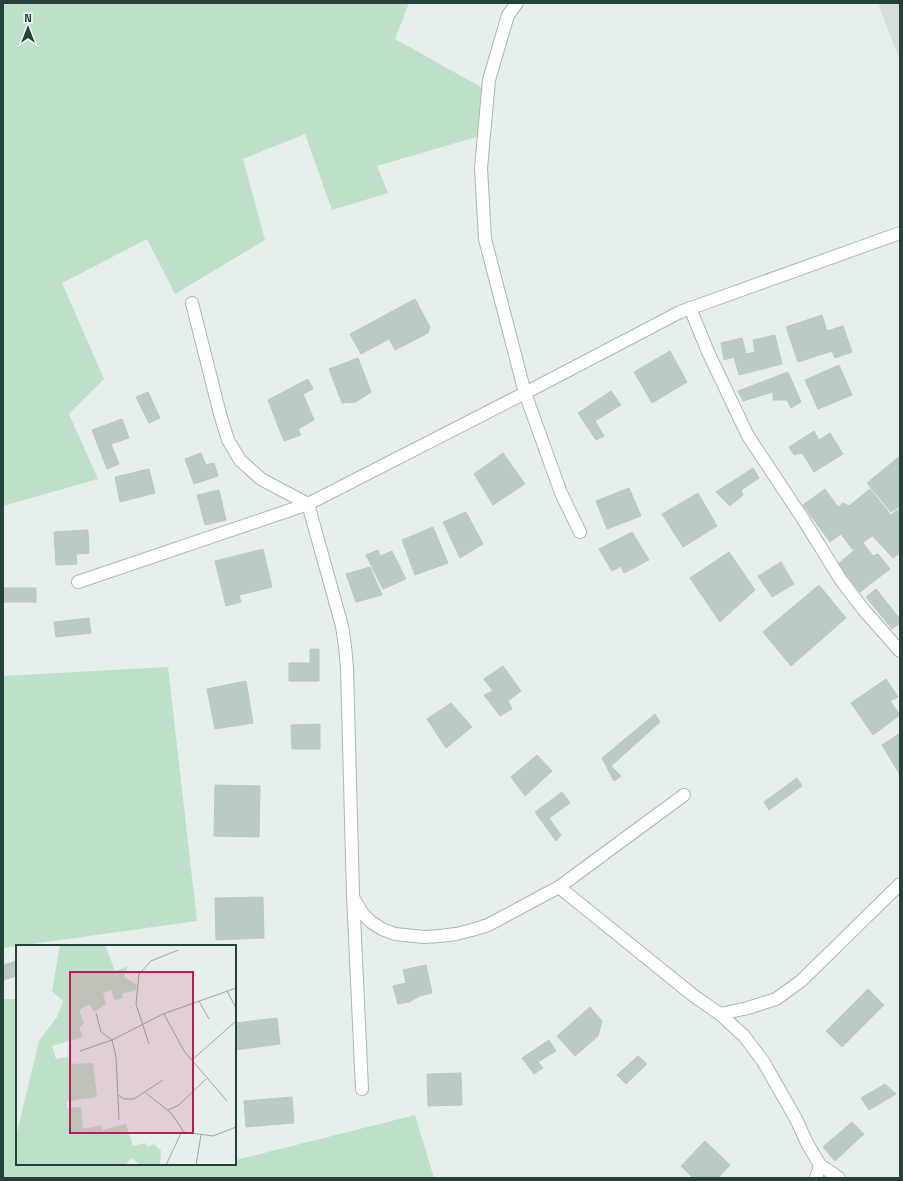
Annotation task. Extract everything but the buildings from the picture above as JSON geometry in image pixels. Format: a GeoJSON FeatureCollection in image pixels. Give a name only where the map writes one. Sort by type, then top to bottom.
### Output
{"type":"FeatureCollection","features":[{"type":"Feature","properties":{"kind":"street"},"geometry":{"type":"LineString","coordinates":[[517,3],[508,16],[489,80],[481,168],[485,239],[525,393],[561,493],[580,532]]}},
{"type":"Feature","properties":{"kind":"street"},"geometry":{"type":"LineString","coordinates":[[78,582],[308,504],[680,312],[900,233]]}},
{"type":"Feature","properties":{"kind":"street"},"geometry":{"type":"LineString","coordinates":[[192,303],[228,440],[240,460],[261,479],[308,504],[338,607],[345,646],[353,894],[362,1089]]}},
{"type":"Feature","properties":{"kind":"street"},"geometry":{"type":"LineString","coordinates":[[690,308],[708,352],[748,436],[841,580],[863,609],[899,648]]}},
{"type":"Feature","properties":{"kind":"street"},"geometry":{"type":"LineString","coordinates":[[353,894],[363,914],[371,922],[382,930],[395,934],[424,937],[456,934],[488,925],[559,887],[684,795]]}},
{"type":"Feature","properties":{"kind":"street"},"geometry":{"type":"LineString","coordinates":[[720,1014],[748,1008],[776,999],[801,981],[900,884]]}},
{"type":"Feature","properties":{"kind":"street"},"geometry":{"type":"LineString","coordinates":[[559,887],[694,996],[720,1014],[744,1036],[763,1061],[820,1165],[839,1178]]}},
{"type":"Feature","properties":{"kind":"street"},"geometry":{"type":"LineString","coordinates":[[816,1178],[820,1165]]}},
{"type":"Feature","properties":{"kind":"shaded area"},"geometry":{"type":"Polygon","coordinates":[[[878,3],[900,3],[900,61],[878,3]]]}},
{"type":"Feature","properties":{"kind":"green space"},"geometry":{"type":"Polygon","coordinates":[[[3,3],[409,3],[395,39],[495,95],[483,135],[377,166],[388,193],[332,210],[305,134],[243,159],[265,240],[175,294],[147,239],[62,283],[104,379],[69,414],[98,479],[3,506],[3,3]]]}},
{"type":"Feature","properties":{"kind":"green space"},"geometry":{"type":"Polygon","coordinates":[[[168,667],[197,921],[3,948],[3,676],[168,667]]]}},
{"type":"Feature","properties":{"kind":"green space"},"geometry":{"type":"Polygon","coordinates":[[[3,999],[16,999],[16,1165],[236,1165],[236,1160],[415,1115],[434,1178],[3,1178],[3,999]]]}},
{"type":"Feature","properties":{"kind":"green space"},"geometry":{"type":"Polygon","coordinates":[[[236,1125],[237,1125],[236,1160],[236,1125]]]}}]}
